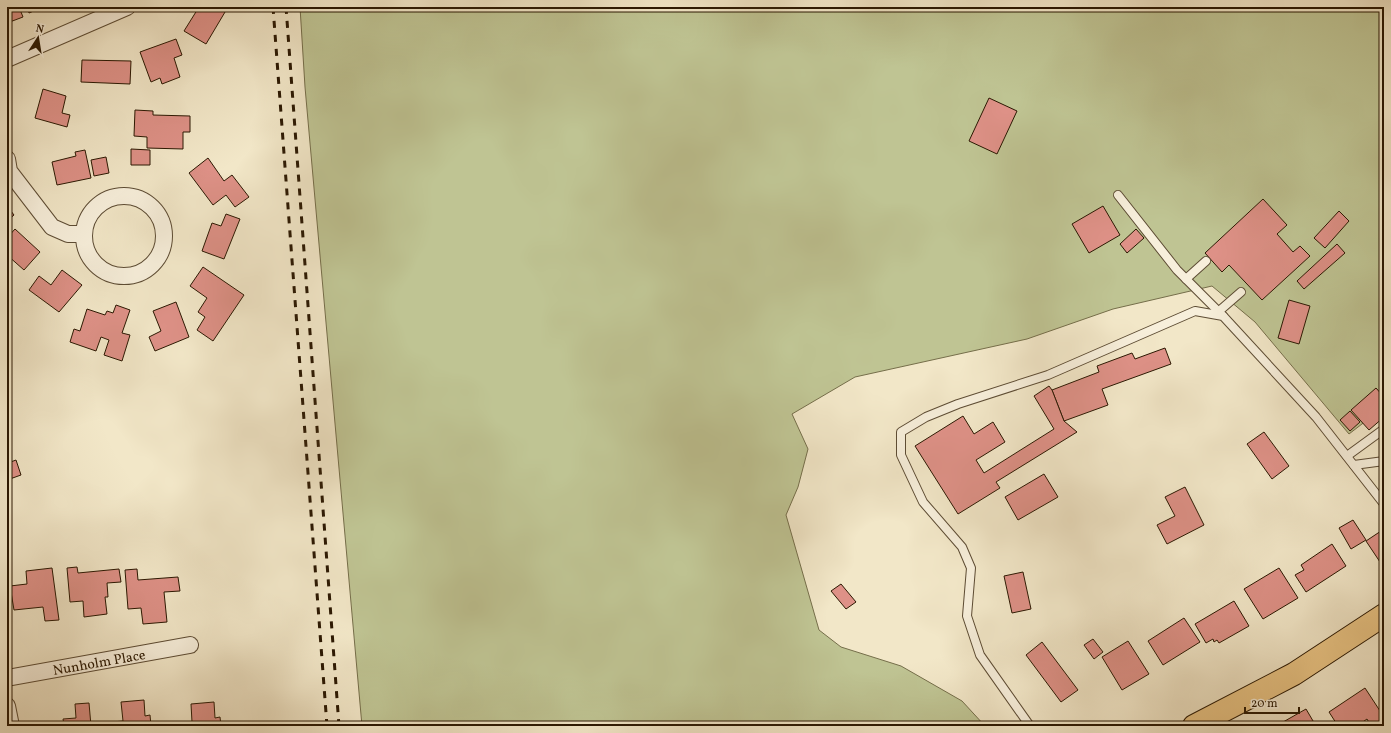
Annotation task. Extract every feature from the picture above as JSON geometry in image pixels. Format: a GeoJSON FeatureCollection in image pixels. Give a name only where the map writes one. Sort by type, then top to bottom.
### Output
{"type":"FeatureCollection","features":[{"type":"Feature","properties":{"kind":"main road"},"geometry":{"type":"LineString","coordinates":[[1194,726],[1294,674],[1384,614]]}},
{"type":"Feature","properties":{"kind":"street"},"geometry":{"type":"LineString","coordinates":[[7,59],[127,7]]}},
{"type":"Feature","properties":{"kind":"street"},"geometry":{"type":"LineString","coordinates":[[7,159],[9,170],[52,227],[68,234],[82,234]]}},
{"type":"Feature","properties":{"kind":"street"},"geometry":{"type":"LineString","coordinates":[[125,194],[145,201],[160,216],[165,237],[159,258],[143,272],[122,277],[102,271],[87,255],[82,234],[88,214],[104,199],[125,194]]}},
{"type":"Feature","properties":{"kind":"street","name":"Nunholm Place"},"geometry":{"type":"LineString","coordinates":[[7,678],[190,645]]}},
{"type":"Feature","properties":{"kind":"street"},"geometry":{"type":"LineString","coordinates":[[7,706],[11,726]]}},
{"type":"Feature","properties":{"kind":"lane"},"geometry":{"type":"LineString","coordinates":[[1118,195],[1177,270],[1316,417],[1384,504]]}},
{"type":"Feature","properties":{"kind":"lane"},"geometry":{"type":"LineString","coordinates":[[1186,279],[1206,262]]}},
{"type":"Feature","properties":{"kind":"lane"},"geometry":{"type":"LineString","coordinates":[[1220,314],[1241,292]]}},
{"type":"Feature","properties":{"kind":"lane"},"geometry":{"type":"LineString","coordinates":[[1030,726],[980,655],[968,616],[971,568],[962,547],[923,502],[901,455],[901,432],[933,414],[958,404],[1048,375],[1195,310],[1220,314]]}},
{"type":"Feature","properties":{"kind":"lane"},"geometry":{"type":"LineString","coordinates":[[1347,456],[1384,429]]}},
{"type":"Feature","properties":{"kind":"lane"},"geometry":{"type":"LineString","coordinates":[[1354,465],[1384,461]]}},
{"type":"Feature","properties":{"kind":"green space"},"geometry":{"type":"Polygon","coordinates":[[[300,7],[1384,7],[1384,407],[1349,434],[1255,322],[1212,286],[1113,309],[1027,339],[855,377],[792,414],[808,449],[798,487],[786,515],[819,630],[841,647],[901,666],[962,701],[985,726],[362,726],[305,87],[300,7]]]}},
{"type":"Feature","properties":{"kind":"building"},"geometry":{"type":"Polygon","coordinates":[[[7,7],[19,7],[23,17],[7,23],[7,7]]]}},
{"type":"Feature","properties":{"kind":"building"},"geometry":{"type":"Polygon","coordinates":[[[27,7],[43,7],[29,13],[27,7]]]}},
{"type":"Feature","properties":{"kind":"building"},"geometry":{"type":"Polygon","coordinates":[[[199,7],[228,7],[206,44],[184,31],[199,7]]]}},
{"type":"Feature","properties":{"kind":"building"},"geometry":{"type":"Polygon","coordinates":[[[176,39],[182,55],[174,58],[180,77],[162,84],[160,78],[151,82],[140,52],[176,39]]]}},
{"type":"Feature","properties":{"kind":"building"},"geometry":{"type":"Polygon","coordinates":[[[82,60],[131,61],[130,84],[81,82],[82,60]]]}},
{"type":"Feature","properties":{"kind":"building"},"geometry":{"type":"Polygon","coordinates":[[[43,89],[66,96],[62,113],[70,115],[67,127],[35,118],[43,89]]]}},
{"type":"Feature","properties":{"kind":"building"},"geometry":{"type":"Polygon","coordinates":[[[989,98],[1017,111],[997,154],[969,141],[989,98]]]}},
{"type":"Feature","properties":{"kind":"building"},"geometry":{"type":"Polygon","coordinates":[[[135,110],[153,111],[153,115],[190,116],[190,132],[183,132],[183,149],[147,148],[147,137],[134,136],[135,110]]]}},
{"type":"Feature","properties":{"kind":"building"},"geometry":{"type":"Polygon","coordinates":[[[131,149],[150,150],[150,165],[131,165],[131,149]]]}},
{"type":"Feature","properties":{"kind":"building"},"geometry":{"type":"Polygon","coordinates":[[[85,150],[91,178],[57,185],[52,162],[76,156],[75,152],[85,150]]]}},
{"type":"Feature","properties":{"kind":"building"},"geometry":{"type":"Polygon","coordinates":[[[106,157],[109,173],[94,176],[91,160],[106,157]]]}},
{"type":"Feature","properties":{"kind":"building"},"geometry":{"type":"Polygon","coordinates":[[[208,158],[224,181],[232,175],[249,197],[235,207],[226,195],[213,205],[189,173],[208,158]]]}},
{"type":"Feature","properties":{"kind":"building"},"geometry":{"type":"Polygon","coordinates":[[[1263,199],[1287,225],[1277,234],[1293,252],[1300,246],[1310,256],[1262,300],[1229,265],[1222,272],[1205,253],[1263,199]]]}},
{"type":"Feature","properties":{"kind":"building"},"geometry":{"type":"Polygon","coordinates":[[[7,206],[14,215],[7,221],[7,206]]]}},
{"type":"Feature","properties":{"kind":"building"},"geometry":{"type":"Polygon","coordinates":[[[1103,206],[1120,235],[1089,253],[1072,224],[1103,206]]]}},
{"type":"Feature","properties":{"kind":"building"},"geometry":{"type":"Polygon","coordinates":[[[1339,211],[1349,221],[1325,248],[1314,238],[1339,211]]]}},
{"type":"Feature","properties":{"kind":"building"},"geometry":{"type":"Polygon","coordinates":[[[226,214],[240,219],[224,259],[202,251],[212,223],[221,226],[226,214]]]}},
{"type":"Feature","properties":{"kind":"building"},"geometry":{"type":"Polygon","coordinates":[[[15,229],[40,252],[24,270],[7,255],[7,238],[15,229]]]}},
{"type":"Feature","properties":{"kind":"building"},"geometry":{"type":"Polygon","coordinates":[[[1136,229],[1144,238],[1127,253],[1120,244],[1136,229]]]}},
{"type":"Feature","properties":{"kind":"building"},"geometry":{"type":"Polygon","coordinates":[[[1337,244],[1345,253],[1304,289],[1297,281],[1337,244]]]}},
{"type":"Feature","properties":{"kind":"building"},"geometry":{"type":"Polygon","coordinates":[[[203,267],[244,295],[213,341],[197,330],[205,317],[198,312],[207,298],[190,286],[203,267]]]}},
{"type":"Feature","properties":{"kind":"building"},"geometry":{"type":"Polygon","coordinates":[[[62,270],[82,285],[59,312],[29,290],[39,276],[51,285],[62,270]]]}},
{"type":"Feature","properties":{"kind":"building"},"geometry":{"type":"Polygon","coordinates":[[[1289,300],[1310,306],[1299,344],[1278,338],[1289,300]]]}},
{"type":"Feature","properties":{"kind":"building"},"geometry":{"type":"Polygon","coordinates":[[[176,302],[189,337],[155,351],[149,337],[161,331],[153,311],[176,302]]]}},
{"type":"Feature","properties":{"kind":"building"},"geometry":{"type":"Polygon","coordinates":[[[116,305],[130,310],[122,333],[130,335],[122,361],[104,355],[109,340],[101,337],[96,351],[70,342],[74,329],[80,331],[87,309],[105,315],[107,311],[113,313],[116,305]]]}},
{"type":"Feature","properties":{"kind":"building"},"geometry":{"type":"Polygon","coordinates":[[[1165,348],[1171,364],[1102,389],[1108,405],[1064,421],[1052,390],[1099,372],[1097,366],[1132,353],[1135,359],[1165,348]]]}},
{"type":"Feature","properties":{"kind":"building"},"geometry":{"type":"Polygon","coordinates":[[[1049,386],[1064,421],[1077,432],[996,482],[1000,488],[958,514],[915,446],[963,416],[974,434],[993,422],[1005,442],[976,460],[984,473],[1054,429],[1034,396],[1049,386]]]}},
{"type":"Feature","properties":{"kind":"building"},"geometry":{"type":"Polygon","coordinates":[[[1376,388],[1384,397],[1384,417],[1369,430],[1351,410],[1376,388]]]}},
{"type":"Feature","properties":{"kind":"building"},"geometry":{"type":"Polygon","coordinates":[[[1350,411],[1360,422],[1350,431],[1340,420],[1350,411]]]}},
{"type":"Feature","properties":{"kind":"building"},"geometry":{"type":"Polygon","coordinates":[[[1264,432],[1289,466],[1272,479],[1247,444],[1264,432]]]}},
{"type":"Feature","properties":{"kind":"building"},"geometry":{"type":"Polygon","coordinates":[[[7,459],[8,463],[16,460],[21,475],[7,480],[7,459]]]}},
{"type":"Feature","properties":{"kind":"building"},"geometry":{"type":"Polygon","coordinates":[[[1044,474],[1058,497],[1018,520],[1005,497],[1044,474]]]}},
{"type":"Feature","properties":{"kind":"building"},"geometry":{"type":"Polygon","coordinates":[[[1185,487],[1204,525],[1167,544],[1157,525],[1175,516],[1165,497],[1185,487]]]}},
{"type":"Feature","properties":{"kind":"building"},"geometry":{"type":"Polygon","coordinates":[[[1353,520],[1366,540],[1351,549],[1339,528],[1353,520]]]}},
{"type":"Feature","properties":{"kind":"building"},"geometry":{"type":"Polygon","coordinates":[[[1384,529],[1384,564],[1382,565],[1366,541],[1384,529]]]}},
{"type":"Feature","properties":{"kind":"building"},"geometry":{"type":"Polygon","coordinates":[[[1332,544],[1346,566],[1306,592],[1295,575],[1304,570],[1301,565],[1332,544]]]}},
{"type":"Feature","properties":{"kind":"building"},"geometry":{"type":"Polygon","coordinates":[[[77,567],[78,573],[119,569],[121,582],[107,583],[108,597],[105,597],[107,614],[84,617],[83,601],[70,602],[67,568],[77,567]]]}},
{"type":"Feature","properties":{"kind":"building"},"geometry":{"type":"Polygon","coordinates":[[[52,568],[59,620],[45,621],[43,607],[14,610],[10,586],[27,584],[26,571],[52,568]]]}},
{"type":"Feature","properties":{"kind":"building"},"geometry":{"type":"Polygon","coordinates":[[[1279,568],[1298,598],[1263,619],[1244,589],[1279,568]]]}},
{"type":"Feature","properties":{"kind":"building"},"geometry":{"type":"Polygon","coordinates":[[[137,569],[138,580],[178,577],[180,591],[164,592],[167,622],[143,624],[141,608],[128,609],[125,570],[137,569]]]}},
{"type":"Feature","properties":{"kind":"building"},"geometry":{"type":"Polygon","coordinates":[[[1023,572],[1031,609],[1012,613],[1004,576],[1023,572]]]}},
{"type":"Feature","properties":{"kind":"building"},"geometry":{"type":"Polygon","coordinates":[[[841,584],[856,602],[846,609],[831,591],[841,584]]]}},
{"type":"Feature","properties":{"kind":"building"},"geometry":{"type":"Polygon","coordinates":[[[1234,601],[1249,626],[1219,643],[1217,640],[1214,642],[1213,639],[1206,643],[1195,624],[1234,601]]]}},
{"type":"Feature","properties":{"kind":"building"},"geometry":{"type":"Polygon","coordinates":[[[1184,618],[1200,642],[1163,665],[1148,641],[1184,618]]]}},
{"type":"Feature","properties":{"kind":"building"},"geometry":{"type":"Polygon","coordinates":[[[1093,639],[1103,652],[1094,659],[1084,645],[1093,639]]]}},
{"type":"Feature","properties":{"kind":"building"},"geometry":{"type":"Polygon","coordinates":[[[1128,641],[1149,674],[1122,690],[1102,657],[1128,641]]]}},
{"type":"Feature","properties":{"kind":"building"},"geometry":{"type":"Polygon","coordinates":[[[1042,642],[1078,690],[1061,702],[1026,655],[1042,642]]]}},
{"type":"Feature","properties":{"kind":"building"},"geometry":{"type":"Polygon","coordinates":[[[1365,688],[1384,717],[1384,726],[1371,726],[1367,719],[1357,726],[1338,726],[1329,712],[1365,688]]]}},
{"type":"Feature","properties":{"kind":"building"},"geometry":{"type":"Polygon","coordinates":[[[144,700],[145,716],[150,715],[151,726],[113,726],[112,722],[123,721],[121,702],[144,700]]]}},
{"type":"Feature","properties":{"kind":"building"},"geometry":{"type":"Polygon","coordinates":[[[214,702],[215,718],[220,717],[221,726],[182,726],[182,723],[192,722],[191,704],[214,702]]]}},
{"type":"Feature","properties":{"kind":"building"},"geometry":{"type":"Polygon","coordinates":[[[89,703],[91,726],[51,726],[64,725],[63,719],[76,718],[75,704],[89,703]]]}},
{"type":"Feature","properties":{"kind":"building"},"geometry":{"type":"Polygon","coordinates":[[[1306,709],[1316,726],[1276,726],[1306,709]]]}},
{"type":"Feature","properties":{"kind":"railway"},"geometry":{"type":"LineString","coordinates":[[273,7],[327,726]]}},
{"type":"Feature","properties":{"kind":"railway"},"geometry":{"type":"LineString","coordinates":[[286,7],[339,726]]}}]}
